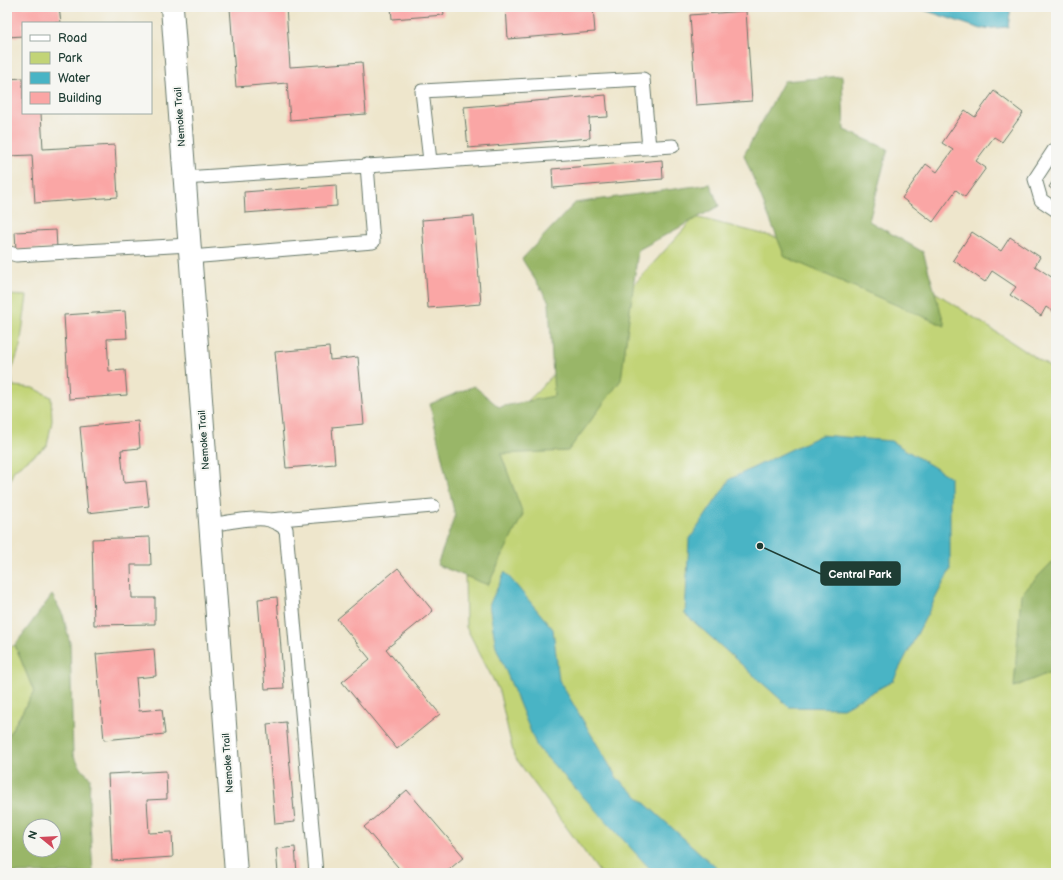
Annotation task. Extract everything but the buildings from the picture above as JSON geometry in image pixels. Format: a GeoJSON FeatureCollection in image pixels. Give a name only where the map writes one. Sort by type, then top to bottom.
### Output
{"type":"FeatureCollection","features":[{"type":"Feature","properties":{"kind":"street","name":"Nemoke Trail"},"geometry":{"type":"LineString","coordinates":[[172,7],[236,873]]}},
{"type":"Feature","properties":{"kind":"lane"},"geometry":{"type":"LineString","coordinates":[[430,161],[422,91],[643,78],[649,148]]}},
{"type":"Feature","properties":{"kind":"lane"},"geometry":{"type":"LineString","coordinates":[[184,178],[673,146]]}},
{"type":"Feature","properties":{"kind":"lane"},"geometry":{"type":"LineString","coordinates":[[1056,149],[1035,179],[1040,200],[1056,210]]}},
{"type":"Feature","properties":{"kind":"lane"},"geometry":{"type":"LineString","coordinates":[[7,252],[16,255],[190,251],[373,242],[367,165]]}},
{"type":"Feature","properties":{"kind":"lane"},"geometry":{"type":"LineString","coordinates":[[210,524],[257,519],[269,520],[433,506]]}},
{"type":"Feature","properties":{"kind":"lane"},"geometry":{"type":"LineString","coordinates":[[269,520],[282,526],[286,530],[316,873]]}},
{"type":"Feature","properties":{"kind":"green space"},"geometry":{"type":"Polygon","coordinates":[[[842,76],[844,130],[888,149],[869,221],[923,252],[945,326],[785,257],[744,155],[784,81],[842,76]]]}},
{"type":"Feature","properties":{"kind":"green space"},"geometry":{"type":"Polygon","coordinates":[[[710,184],[719,206],[638,250],[621,380],[568,451],[501,454],[523,514],[488,585],[437,565],[455,516],[430,404],[474,386],[499,407],[554,396],[549,302],[522,259],[575,203],[710,184]]]}},
{"type":"Feature","properties":{"kind":"green space"},"geometry":{"type":"Polygon","coordinates":[[[695,217],[898,268],[1056,371],[1056,873],[600,873],[514,756],[499,691],[466,627],[463,464],[538,391],[695,217]]]}},
{"type":"Feature","properties":{"kind":"green space"},"geometry":{"type":"Polygon","coordinates":[[[7,295],[27,296],[20,347],[11,373],[13,386],[34,388],[51,397],[52,421],[47,446],[14,470],[7,488],[7,295]]]}},
{"type":"Feature","properties":{"kind":"green space"},"geometry":{"type":"Polygon","coordinates":[[[1056,558],[1056,670],[1014,687],[1021,594],[1056,558]]]}},
{"type":"Feature","properties":{"kind":"green space"},"geometry":{"type":"Polygon","coordinates":[[[52,595],[63,615],[70,643],[73,755],[83,771],[90,777],[89,806],[93,873],[7,873],[7,736],[34,692],[15,645],[52,595]]]}},
{"type":"Feature","properties":{"kind":"green space"},"geometry":{"type":"Polygon","coordinates":[[[15,645],[34,692],[7,736],[7,649],[15,645]]]}},
{"type":"Feature","properties":{"kind":"water"},"geometry":{"type":"Polygon","coordinates":[[[919,7],[1011,7],[1008,27],[981,29],[921,9],[919,7]]]}},
{"type":"Feature","properties":{"kind":"water"},"geometry":{"type":"Polygon","coordinates":[[[821,435],[891,441],[950,477],[950,570],[893,681],[843,708],[789,707],[685,614],[689,540],[730,479],[821,435]]]}},
{"type":"Feature","properties":{"kind":"water"},"geometry":{"type":"Polygon","coordinates":[[[505,572],[553,629],[559,680],[617,778],[722,873],[654,873],[537,747],[496,647],[489,605],[505,572]]]}},
{"type":"Feature","properties":{"kind":"place","name":"Central Park"},"geometry":{"type":"Point","coordinates":[760,546]}}]}
